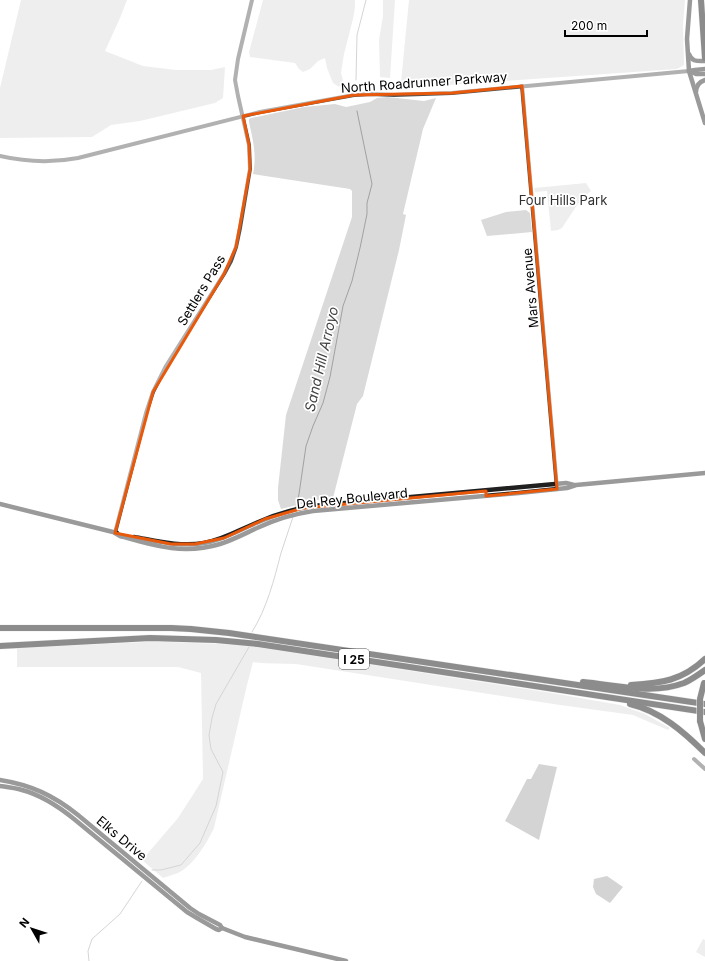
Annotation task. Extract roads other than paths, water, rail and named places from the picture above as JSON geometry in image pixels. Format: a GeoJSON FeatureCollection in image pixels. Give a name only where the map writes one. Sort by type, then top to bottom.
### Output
{"type":"FeatureCollection","features":[{"type":"Feature","properties":{"kind":"highway"},"geometry":{"type":"LineString","coordinates":[[701,0],[705,59]]}},
{"type":"Feature","properties":{"kind":"highway","name":"I 25"},"geometry":{"type":"LineString","coordinates":[[0,628],[158,628],[229,633],[705,704]]}},
{"type":"Feature","properties":{"kind":"highway","name":"I 25"},"geometry":{"type":"LineString","coordinates":[[0,646],[150,638],[216,640],[258,644],[705,712]]}},
{"type":"Feature","properties":{"kind":"highway"},"geometry":{"type":"LineString","coordinates":[[606,684],[663,682],[691,671],[705,659]]}},
{"type":"Feature","properties":{"kind":"highway"},"geometry":{"type":"LineString","coordinates":[[538,679],[564,680],[644,689],[664,688],[686,682],[705,670]]}},
{"type":"Feature","properties":{"kind":"highway"},"geometry":{"type":"LineString","coordinates":[[705,682],[699,707],[700,721],[705,739]]}},
{"type":"Feature","properties":{"kind":"highway"},"geometry":{"type":"LineString","coordinates":[[590,694],[635,705],[654,713],[680,730],[705,753]]}},
{"type":"Feature","properties":{"kind":"main road"},"geometry":{"type":"LineString","coordinates":[[690,0],[686,38],[689,72],[705,122]]}},
{"type":"Feature","properties":{"kind":"main road"},"geometry":{"type":"LineString","coordinates":[[687,51],[693,60],[697,61],[705,59]]}},
{"type":"Feature","properties":{"kind":"main road","name":"North Roadrunner Parkway"},"geometry":{"type":"LineString","coordinates":[[689,72],[705,69]]}},
{"type":"Feature","properties":{"kind":"main road","name":"North Roadrunner Parkway"},"geometry":{"type":"LineString","coordinates":[[689,72],[705,74]]}},
{"type":"Feature","properties":{"kind":"main road"},"geometry":{"type":"LineString","coordinates":[[697,98],[697,86],[705,80]]}},
{"type":"Feature","properties":{"kind":"main road","name":"Del Rey Boulevard"},"geometry":{"type":"LineString","coordinates":[[115,534],[161,548],[191,550],[225,543],[274,521],[308,512],[442,500],[486,493],[557,486],[566,483],[576,485],[705,473]]}},
{"type":"Feature","properties":{"kind":"main road"},"geometry":{"type":"LineString","coordinates":[[425,501],[429,498],[434,498],[436,495],[442,500],[446,496],[460,495],[464,492]]}},
{"type":"Feature","properties":{"kind":"main road","name":"Del Rey Boulevard"},"geometry":{"type":"LineString","coordinates":[[0,504],[115,534],[166,543],[195,544],[224,538],[265,519],[317,505],[464,492],[478,494]]}},
{"type":"Feature","properties":{"kind":"main road","name":"Elks Drive"},"geometry":{"type":"LineString","coordinates":[[0,780],[38,790],[60,802],[78,815],[186,904],[199,914],[220,925],[222,928],[245,936],[346,961]]}},
{"type":"Feature","properties":{"kind":"main road","name":"Elks Drive"},"geometry":{"type":"LineString","coordinates":[[0,786],[22,790],[58,806],[187,912],[216,929],[219,930],[222,928]]}},
{"type":"Feature","properties":{"kind":"street","name":"Settlers Pass"},"geometry":{"type":"LineString","coordinates":[[115,534],[146,413],[153,392],[166,366],[222,277],[236,247],[250,169],[249,145],[235,80],[238,59],[252,0]]}},
{"type":"Feature","properties":{"kind":"street","name":"North Roadrunner Parkway"},"geometry":{"type":"LineString","coordinates":[[0,156],[23,160],[43,161],[78,158],[260,112],[354,95],[452,93],[689,72]]}},
{"type":"Feature","properties":{"kind":"street","name":"Mars Avenue"},"geometry":{"type":"LineString","coordinates":[[522,86],[557,486]]}},
{"type":"Feature","properties":{"kind":"street"},"geometry":{"type":"LineString","coordinates":[[694,759],[705,769]]}},
{"type":"Feature","properties":{"kind":"waterway","name":"Sand Hill Arroyo"},"geometry":{"type":"LineString","coordinates":[[356,80],[357,35],[366,0]]}},
{"type":"Feature","properties":{"kind":"waterway","name":"Sand Hill Arroyo"},"geometry":{"type":"LineString","coordinates":[[296,507],[306,446],[323,403],[330,377],[343,306],[352,281],[360,248],[367,214],[367,203],[372,184],[357,111]]}},
{"type":"Feature","properties":{"kind":"waterway","name":"Sand Hill Arroyo"},"geometry":{"type":"LineString","coordinates":[[252,632],[270,594],[293,517]]}},
{"type":"Feature","properties":{"kind":"waterway","name":"Sand Hill Arroyo"},"geometry":{"type":"LineString","coordinates":[[152,870],[161,870],[181,865],[200,843],[216,806],[223,772],[211,749],[209,735],[212,718],[216,704],[249,647]]}},
{"type":"Feature","properties":{"kind":"waterway","name":"Sand Hill Arroyo"},"geometry":{"type":"LineString","coordinates":[[89,961],[88,951],[92,939],[120,914],[142,881]]}},
{"type":"Feature","properties":{"kind":"park label","name":"Four Hills Park"},"geometry":{"type":"Point","coordinates":[563,200]}}]}
